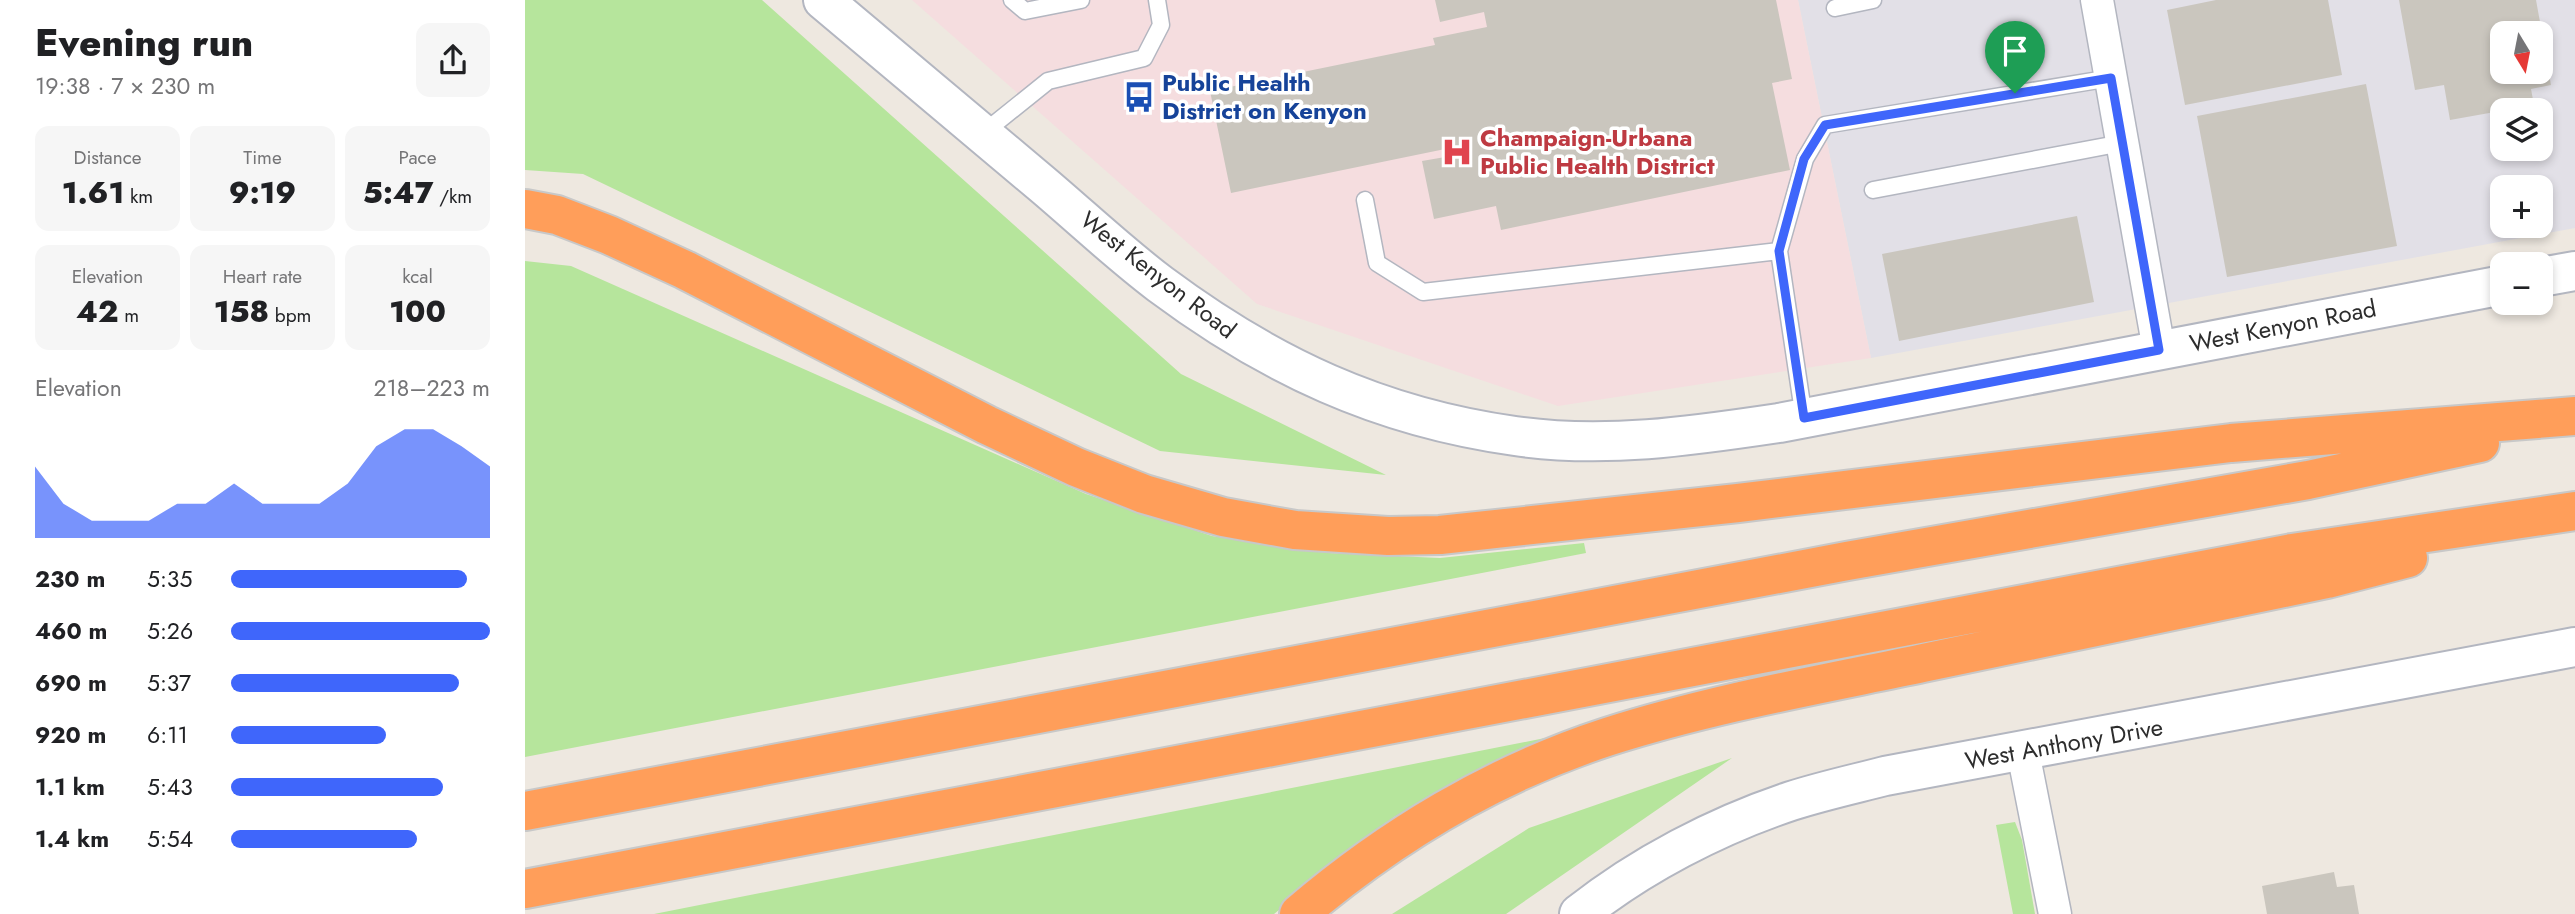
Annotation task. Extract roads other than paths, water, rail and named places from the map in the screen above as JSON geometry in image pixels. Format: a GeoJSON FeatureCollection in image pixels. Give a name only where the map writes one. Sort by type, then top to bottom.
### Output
{"type":"FeatureCollection","features":[{"type":"Feature","properties":{"kind":"highway"},"geometry":{"type":"LineString","coordinates":[[525,209],[557,215],[672,264],[987,425],[1076,467],[1144,494],[1223,517],[1294,530],[1388,536],[1440,535],[1738,503],[2231,443],[2575,416]]}},
{"type":"Feature","properties":{"kind":"highway"},"geometry":{"type":"LineString","coordinates":[[525,811],[1834,564],[2308,480],[2575,424]]}},
{"type":"Feature","properties":{"kind":"highway"},"geometry":{"type":"LineString","coordinates":[[525,889],[2292,553],[2561,514]]}},
{"type":"Feature","properties":{"kind":"highway"},"geometry":{"type":"LineString","coordinates":[[1299,914],[1397,839],[1470,796],[1531,766],[1607,737],[1741,702],[2327,579],[2438,551],[2561,514]]}},
{"type":"Feature","properties":{"kind":"street","name":"West Kenyon Road"},"geometry":{"type":"LineString","coordinates":[[823,0],[1170,290],[1241,339],[1298,372],[1358,398],[1420,417],[1502,434],[1582,441],[1684,437],[1804,418],[2490,287]]}},
{"type":"Feature","properties":{"kind":"street"},"geometry":{"type":"LineString","coordinates":[[2097,0],[2159,350]]}},
{"type":"Feature","properties":{"kind":"street"},"geometry":{"type":"LineString","coordinates":[[2553,275],[2575,271]]}},
{"type":"Feature","properties":{"kind":"street","name":"West Anthony Drive"},"geometry":{"type":"LineString","coordinates":[[1579,914],[1638,872],[1717,830],[1791,801],[1885,776],[2575,648]]}},
{"type":"Feature","properties":{"kind":"street"},"geometry":{"type":"LineString","coordinates":[[2023,752],[2056,914]]}},
{"type":"Feature","properties":{"kind":"lane"},"geometry":{"type":"LineString","coordinates":[[1012,0],[1025,11],[1081,0]]}},
{"type":"Feature","properties":{"kind":"lane"},"geometry":{"type":"LineString","coordinates":[[982,134],[1048,81],[1144,58],[1161,25],[1157,0]]}},
{"type":"Feature","properties":{"kind":"lane"},"geometry":{"type":"LineString","coordinates":[[1835,8],[1873,0]]}},
{"type":"Feature","properties":{"kind":"lane"},"geometry":{"type":"LineString","coordinates":[[1804,418],[1779,251],[1804,159],[1825,125],[2111,78]]}},
{"type":"Feature","properties":{"kind":"lane"},"geometry":{"type":"LineString","coordinates":[[1873,190],[2122,143]]}},
{"type":"Feature","properties":{"kind":"lane"},"geometry":{"type":"LineString","coordinates":[[1364,200],[1377,263],[1423,292],[1779,251]]}},
{"type":"Feature","properties":{"kind":"place","name":"Public Health District on Kenyon"},"geometry":{"type":"Point","coordinates":[1139,97]}},
{"type":"Feature","properties":{"kind":"place","name":"Champaign-Urbana Public Health District"},"geometry":{"type":"Point","coordinates":[1457,152]}}]}
